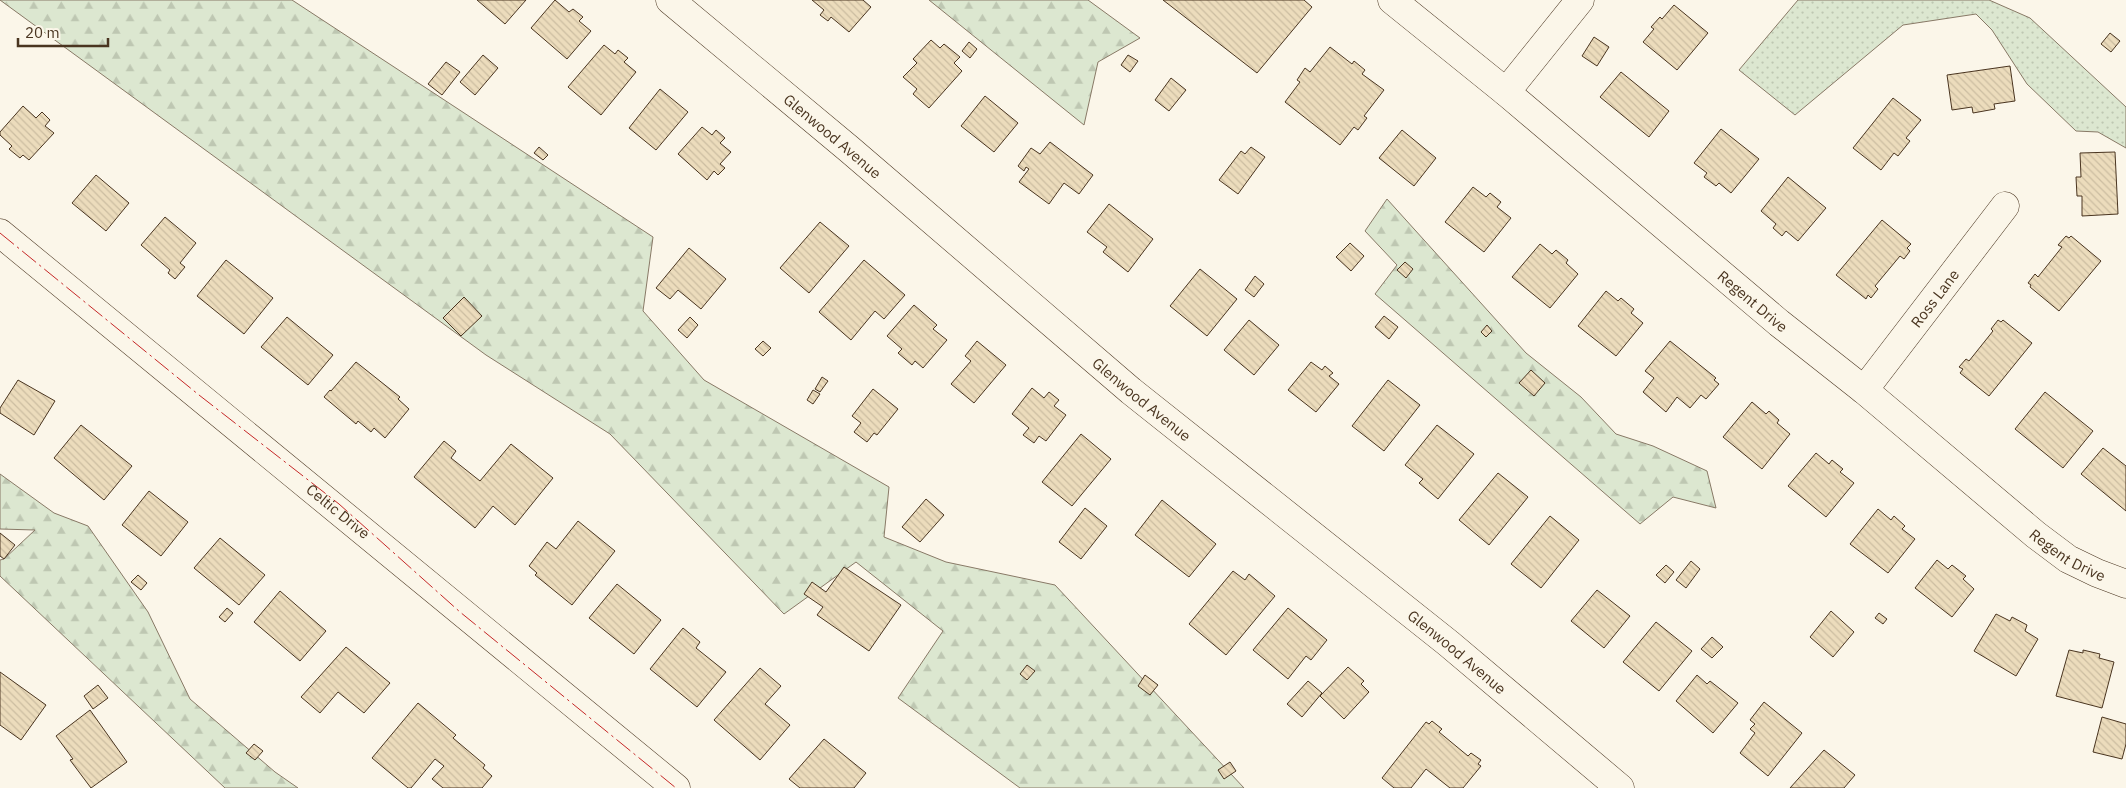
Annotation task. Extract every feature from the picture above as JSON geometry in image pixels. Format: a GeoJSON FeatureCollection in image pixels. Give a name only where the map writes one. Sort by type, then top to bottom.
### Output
{"type":"FeatureCollection","features":[{"type":"Feature","properties":{"kind":"street","name":"Glenwood Avenue"},"geometry":{"type":"LineString","coordinates":[[670,0],[849,149],[1131,391],[1440,637],[1620,788]]}},
{"type":"Feature","properties":{"kind":"street","name":"Regent Drive"},"geometry":{"type":"LineString","coordinates":[[1392,0],[1506,92],[1779,323],[1864,390],[2044,541],[2068,559],[2126,584]]}},
{"type":"Feature","properties":{"kind":"street"},"geometry":{"type":"LineString","coordinates":[[1506,92],[1580,0]]}},
{"type":"Feature","properties":{"kind":"street","name":"Ross Lane"},"geometry":{"type":"LineString","coordinates":[[1864,390],[2005,206]]}},
{"type":"Feature","properties":{"kind":"street","name":"Celtic Drive"},"geometry":{"type":"LineString","coordinates":[[0,233],[676,788]]}},
{"type":"Feature","properties":{"kind":"green space"},"geometry":{"type":"Polygon","coordinates":[[[0,0],[292,0],[653,237],[643,311],[704,380],[889,487],[884,537],[946,562],[1055,585],[1244,788],[1020,788],[898,698],[943,631],[856,562],[784,614],[610,434],[486,355],[0,0]]]}},
{"type":"Feature","properties":{"kind":"green space"},"geometry":{"type":"Polygon","coordinates":[[[929,0],[1088,0],[1140,38],[1098,62],[1084,125],[929,0]]]}},
{"type":"Feature","properties":{"kind":"green space"},"geometry":{"type":"Polygon","coordinates":[[[1798,0],[1989,0],[2030,18],[2126,107],[2126,148],[2098,132],[2076,131],[2027,84],[1992,30],[1976,14],[1903,25],[1795,115],[1739,70],[1798,0]]]}},
{"type":"Feature","properties":{"kind":"green space"},"geometry":{"type":"Polygon","coordinates":[[[1387,199],[1526,353],[1581,397],[1616,434],[1653,446],[1707,471],[1716,508],[1673,497],[1640,524],[1375,294],[1397,265],[1365,231],[1387,199]]]}},
{"type":"Feature","properties":{"kind":"green space"},"geometry":{"type":"Polygon","coordinates":[[[0,474],[54,513],[88,526],[148,612],[190,699],[275,772],[298,788],[225,788],[0,576],[0,560],[4,559],[35,530],[0,529],[0,474]]]}},
{"type":"Feature","properties":{"kind":"building"},"geometry":{"type":"Polygon","coordinates":[[[477,0],[526,0],[505,24],[477,0]]]}},
{"type":"Feature","properties":{"kind":"building"},"geometry":{"type":"Polygon","coordinates":[[[555,0],[569,12],[573,9],[583,17],[579,21],[591,31],[567,59],[531,28],[555,0]]]}},
{"type":"Feature","properties":{"kind":"building"},"geometry":{"type":"Polygon","coordinates":[[[812,0],[863,0],[871,7],[849,32],[831,17],[828,21],[820,15],[824,10],[812,0]]]}},
{"type":"Feature","properties":{"kind":"building"},"geometry":{"type":"Polygon","coordinates":[[[1163,0],[1304,0],[1312,7],[1257,73],[1163,0]]]}},
{"type":"Feature","properties":{"kind":"building"},"geometry":{"type":"Polygon","coordinates":[[[1674,5],[1708,33],[1677,70],[1643,42],[1654,29],[1651,27],[1660,17],[1662,19],[1674,5]]]}},
{"type":"Feature","properties":{"kind":"building"},"geometry":{"type":"Polygon","coordinates":[[[2110,33],[2120,41],[2111,52],[2101,44],[2110,33]]]}},
{"type":"Feature","properties":{"kind":"building"},"geometry":{"type":"Polygon","coordinates":[[[1594,37],[1609,47],[1597,66],[1582,56],[1594,37]]]}},
{"type":"Feature","properties":{"kind":"building"},"geometry":{"type":"Polygon","coordinates":[[[931,40],[940,48],[944,44],[960,57],[954,63],[962,71],[929,108],[913,94],[917,89],[903,77],[917,63],[913,59],[931,40]]]}},
{"type":"Feature","properties":{"kind":"building"},"geometry":{"type":"Polygon","coordinates":[[[969,42],[977,49],[970,58],[962,51],[969,42]]]}},
{"type":"Feature","properties":{"kind":"building"},"geometry":{"type":"Polygon","coordinates":[[[604,45],[615,54],[618,50],[628,58],[624,62],[636,72],[601,115],[568,87],[604,45]]]}},
{"type":"Feature","properties":{"kind":"building"},"geometry":{"type":"Polygon","coordinates":[[[1330,47],[1352,64],[1354,61],[1365,70],[1362,74],[1384,90],[1364,116],[1367,118],[1358,130],[1354,127],[1340,145],[1285,102],[1300,82],[1297,80],[1305,68],[1310,72],[1330,47]]]}},
{"type":"Feature","properties":{"kind":"building"},"geometry":{"type":"Polygon","coordinates":[[[483,55],[498,68],[475,95],[460,82],[483,55]]]}},
{"type":"Feature","properties":{"kind":"building"},"geometry":{"type":"Polygon","coordinates":[[[1128,55],[1138,61],[1130,72],[1121,65],[1128,55]]]}},
{"type":"Feature","properties":{"kind":"building"},"geometry":{"type":"Polygon","coordinates":[[[446,62],[460,72],[442,95],[428,84],[446,62]]]}},
{"type":"Feature","properties":{"kind":"building"},"geometry":{"type":"Polygon","coordinates":[[[2010,66],[2015,101],[1994,104],[1995,109],[1973,113],[1972,107],[1952,110],[1947,75],[2010,66]]]}},
{"type":"Feature","properties":{"kind":"building"},"geometry":{"type":"Polygon","coordinates":[[[1621,72],[1669,111],[1649,137],[1600,97],[1621,72]]]}},
{"type":"Feature","properties":{"kind":"building"},"geometry":{"type":"Polygon","coordinates":[[[1171,78],[1186,90],[1169,111],[1155,100],[1171,78]]]}},
{"type":"Feature","properties":{"kind":"building"},"geometry":{"type":"Polygon","coordinates":[[[660,89],[688,112],[656,150],[629,128],[660,89]]]}},
{"type":"Feature","properties":{"kind":"building"},"geometry":{"type":"Polygon","coordinates":[[[985,96],[1018,123],[994,152],[961,126],[985,96]]]}},
{"type":"Feature","properties":{"kind":"building"},"geometry":{"type":"Polygon","coordinates":[[[1893,98],[1921,120],[1906,138],[1910,141],[1898,156],[1894,153],[1881,170],[1853,148],[1893,98]]]}},
{"type":"Feature","properties":{"kind":"building"},"geometry":{"type":"Polygon","coordinates":[[[23,106],[36,118],[42,112],[50,120],[45,126],[54,133],[29,160],[23,155],[20,158],[9,149],[12,146],[0,135],[0,132],[23,106]]]}},
{"type":"Feature","properties":{"kind":"building"},"geometry":{"type":"Polygon","coordinates":[[[702,127],[712,135],[716,130],[725,138],[720,143],[731,152],[720,164],[725,168],[718,175],[714,171],[707,180],[678,154],[702,127]]]}},
{"type":"Feature","properties":{"kind":"building"},"geometry":{"type":"Polygon","coordinates":[[[1721,129],[1759,159],[1731,193],[1719,183],[1716,186],[1704,177],[1707,173],[1694,163],[1721,129]]]}},
{"type":"Feature","properties":{"kind":"building"},"geometry":{"type":"Polygon","coordinates":[[[1402,130],[1436,158],[1414,186],[1379,158],[1402,130]]]}},
{"type":"Feature","properties":{"kind":"building"},"geometry":{"type":"Polygon","coordinates":[[[1050,142],[1093,175],[1079,194],[1064,183],[1049,204],[1019,182],[1029,169],[1026,167],[1024,171],[1018,166],[1031,148],[1040,154],[1050,142]]]}},
{"type":"Feature","properties":{"kind":"building"},"geometry":{"type":"Polygon","coordinates":[[[539,147],[548,155],[543,160],[534,153],[539,147]]]}},
{"type":"Feature","properties":{"kind":"building"},"geometry":{"type":"Polygon","coordinates":[[[1251,147],[1265,157],[1238,194],[1219,180],[1241,151],[1245,154],[1251,147]]]}},
{"type":"Feature","properties":{"kind":"building"},"geometry":{"type":"Polygon","coordinates":[[[2115,152],[2118,214],[2082,216],[2082,196],[2077,196],[2076,177],[2081,177],[2080,153],[2115,152]]]}},
{"type":"Feature","properties":{"kind":"building"},"geometry":{"type":"Polygon","coordinates":[[[96,175],[129,203],[106,231],[72,203],[96,175]]]}},
{"type":"Feature","properties":{"kind":"building"},"geometry":{"type":"Polygon","coordinates":[[[1788,177],[1826,208],[1798,241],[1786,231],[1782,236],[1773,228],[1776,224],[1761,211],[1788,177]]]}},
{"type":"Feature","properties":{"kind":"building"},"geometry":{"type":"Polygon","coordinates":[[[1473,187],[1486,197],[1490,193],[1501,202],[1497,207],[1511,218],[1484,252],[1445,222],[1473,187]]]}},
{"type":"Feature","properties":{"kind":"building"},"geometry":{"type":"Polygon","coordinates":[[[1109,204],[1153,239],[1128,272],[1103,252],[1107,247],[1087,232],[1109,204]]]}},
{"type":"Feature","properties":{"kind":"building"},"geometry":{"type":"Polygon","coordinates":[[[165,217],[196,243],[180,263],[185,267],[175,279],[168,273],[170,270],[141,245],[165,217]]]}},
{"type":"Feature","properties":{"kind":"building"},"geometry":{"type":"Polygon","coordinates":[[[1882,220],[1911,244],[1907,248],[1910,251],[1904,259],[1900,256],[1875,286],[1878,289],[1871,298],[1868,295],[1866,299],[1836,275],[1882,220]]]}},
{"type":"Feature","properties":{"kind":"building"},"geometry":{"type":"Polygon","coordinates":[[[820,222],[849,246],[809,293],[780,268],[820,222]]]}},
{"type":"Feature","properties":{"kind":"building"},"geometry":{"type":"Polygon","coordinates":[[[2066,236],[2069,238],[2071,236],[2101,261],[2059,311],[2030,287],[2031,285],[2028,283],[2035,274],[2038,277],[2062,247],[2058,245],[2066,236]]]}},
{"type":"Feature","properties":{"kind":"building"},"geometry":{"type":"Polygon","coordinates":[[[1350,243],[1364,256],[1351,271],[1336,257],[1350,243]]]}},
{"type":"Feature","properties":{"kind":"building"},"geometry":{"type":"Polygon","coordinates":[[[1540,244],[1552,254],[1556,250],[1568,260],[1566,263],[1578,274],[1550,308],[1512,277],[1540,244]]]}},
{"type":"Feature","properties":{"kind":"building"},"geometry":{"type":"Polygon","coordinates":[[[689,248],[726,279],[701,309],[678,290],[670,299],[656,288],[689,248]]]}},
{"type":"Feature","properties":{"kind":"building"},"geometry":{"type":"Polygon","coordinates":[[[226,260],[273,298],[244,334],[197,296],[226,260]]]}},
{"type":"Feature","properties":{"kind":"building"},"geometry":{"type":"Polygon","coordinates":[[[864,260],[905,295],[884,319],[875,311],[851,340],[819,312],[864,260]]]}},
{"type":"Feature","properties":{"kind":"building"},"geometry":{"type":"Polygon","coordinates":[[[1405,262],[1413,269],[1406,278],[1397,270],[1405,262]]]}},
{"type":"Feature","properties":{"kind":"building"},"geometry":{"type":"Polygon","coordinates":[[[1200,269],[1237,299],[1207,336],[1170,306],[1200,269]]]}},
{"type":"Feature","properties":{"kind":"building"},"geometry":{"type":"Polygon","coordinates":[[[1255,276],[1264,284],[1254,297],[1245,290],[1255,276]]]}},
{"type":"Feature","properties":{"kind":"building"},"geometry":{"type":"Polygon","coordinates":[[[1606,291],[1618,301],[1621,298],[1634,309],[1631,313],[1643,323],[1616,356],[1578,326],[1606,291]]]}},
{"type":"Feature","properties":{"kind":"building"},"geometry":{"type":"Polygon","coordinates":[[[464,297],[482,316],[461,336],[443,318],[464,297]]]}},
{"type":"Feature","properties":{"kind":"building"},"geometry":{"type":"Polygon","coordinates":[[[914,305],[937,325],[933,329],[947,340],[923,368],[915,361],[912,365],[898,353],[902,349],[887,336],[914,305]]]}},
{"type":"Feature","properties":{"kind":"building"},"geometry":{"type":"Polygon","coordinates":[[[1384,316],[1398,327],[1389,339],[1375,327],[1384,316]]]}},
{"type":"Feature","properties":{"kind":"building"},"geometry":{"type":"Polygon","coordinates":[[[287,317],[333,355],[308,385],[261,347],[287,317]]]}},
{"type":"Feature","properties":{"kind":"building"},"geometry":{"type":"Polygon","coordinates":[[[690,317],[698,325],[687,338],[678,330],[690,317]]]}},
{"type":"Feature","properties":{"kind":"building"},"geometry":{"type":"Polygon","coordinates":[[[1249,320],[1279,345],[1254,375],[1224,350],[1249,320]]]}},
{"type":"Feature","properties":{"kind":"building"},"geometry":{"type":"Polygon","coordinates":[[[1998,320],[2001,322],[2003,320],[2032,343],[1989,396],[1960,373],[1963,369],[1959,367],[1966,359],[1969,361],[1993,331],[1991,329],[1998,320]]]}},
{"type":"Feature","properties":{"kind":"building"},"geometry":{"type":"Polygon","coordinates":[[[1487,325],[1492,331],[1486,337],[1481,332],[1487,325]]]}},
{"type":"Feature","properties":{"kind":"building"},"geometry":{"type":"Polygon","coordinates":[[[763,341],[771,348],[763,356],[755,349],[763,341]]]}},
{"type":"Feature","properties":{"kind":"building"},"geometry":{"type":"Polygon","coordinates":[[[977,341],[1006,365],[974,403],[951,384],[971,361],[965,356],[977,341]]]}},
{"type":"Feature","properties":{"kind":"building"},"geometry":{"type":"Polygon","coordinates":[[[1670,341],[1716,378],[1714,380],[1719,384],[1706,399],[1701,395],[1690,408],[1677,397],[1666,412],[1643,392],[1654,378],[1645,371],[1670,341]]]}},
{"type":"Feature","properties":{"kind":"building"},"geometry":{"type":"Polygon","coordinates":[[[356,362],[400,397],[398,399],[409,409],[385,438],[374,428],[371,432],[358,421],[356,424],[324,397],[356,362]]]}},
{"type":"Feature","properties":{"kind":"building"},"geometry":{"type":"Polygon","coordinates":[[[1311,362],[1322,370],[1325,366],[1333,373],[1329,376],[1339,384],[1316,412],[1288,390],[1311,362]]]}},
{"type":"Feature","properties":{"kind":"building"},"geometry":{"type":"Polygon","coordinates":[[[1531,370],[1545,383],[1534,396],[1519,383],[1531,370]]]}},
{"type":"Feature","properties":{"kind":"building"},"geometry":{"type":"Polygon","coordinates":[[[822,377],[828,381],[820,392],[815,389],[822,377]]]}},
{"type":"Feature","properties":{"kind":"building"},"geometry":{"type":"Polygon","coordinates":[[[18,380],[55,401],[34,435],[0,413],[0,408],[18,380]]]}},
{"type":"Feature","properties":{"kind":"building"},"geometry":{"type":"Polygon","coordinates":[[[1388,380],[1420,405],[1384,451],[1352,426],[1388,380]]]}},
{"type":"Feature","properties":{"kind":"building"},"geometry":{"type":"Polygon","coordinates":[[[1032,388],[1044,398],[1049,392],[1059,400],[1054,406],[1066,415],[1046,441],[1039,436],[1034,443],[1023,435],[1029,428],[1012,414],[1032,388]]]}},
{"type":"Feature","properties":{"kind":"building"},"geometry":{"type":"Polygon","coordinates":[[[873,389],[898,409],[877,435],[874,433],[867,442],[854,432],[861,423],[852,416],[873,389]]]}},
{"type":"Feature","properties":{"kind":"building"},"geometry":{"type":"Polygon","coordinates":[[[813,390],[820,394],[813,404],[807,400],[813,390]]]}},
{"type":"Feature","properties":{"kind":"building"},"geometry":{"type":"Polygon","coordinates":[[[2045,392],[2093,431],[2063,468],[2015,429],[2045,392]]]}},
{"type":"Feature","properties":{"kind":"building"},"geometry":{"type":"Polygon","coordinates":[[[1752,402],[1766,414],[1769,411],[1779,420],[1777,423],[1790,434],[1762,469],[1723,437],[1752,402]]]}},
{"type":"Feature","properties":{"kind":"building"},"geometry":{"type":"Polygon","coordinates":[[[81,425],[132,466],[104,500],[54,458],[81,425]]]}},
{"type":"Feature","properties":{"kind":"building"},"geometry":{"type":"Polygon","coordinates":[[[1437,425],[1474,454],[1438,499],[1419,483],[1423,479],[1405,465],[1437,425]]]}},
{"type":"Feature","properties":{"kind":"building"},"geometry":{"type":"Polygon","coordinates":[[[1081,434],[1111,459],[1072,506],[1042,482],[1081,434]]]}},
{"type":"Feature","properties":{"kind":"building"},"geometry":{"type":"Polygon","coordinates":[[[444,441],[456,451],[451,458],[480,481],[511,444],[553,478],[515,525],[493,506],[475,528],[414,477],[444,441]]]}},
{"type":"Feature","properties":{"kind":"building"},"geometry":{"type":"Polygon","coordinates":[[[2103,448],[2126,466],[2126,511],[2081,474],[2103,448]]]}},
{"type":"Feature","properties":{"kind":"building"},"geometry":{"type":"Polygon","coordinates":[[[1816,453],[1829,464],[1832,460],[1843,469],[1840,472],[1854,483],[1826,517],[1788,486],[1816,453]]]}},
{"type":"Feature","properties":{"kind":"building"},"geometry":{"type":"Polygon","coordinates":[[[1498,473],[1528,497],[1489,545],[1459,520],[1498,473]]]}},
{"type":"Feature","properties":{"kind":"building"},"geometry":{"type":"Polygon","coordinates":[[[149,491],[188,522],[161,556],[122,525],[149,491]]]}},
{"type":"Feature","properties":{"kind":"building"},"geometry":{"type":"Polygon","coordinates":[[[926,499],[944,515],[920,542],[902,527],[926,499]]]}},
{"type":"Feature","properties":{"kind":"building"},"geometry":{"type":"Polygon","coordinates":[[[1162,500],[1216,544],[1189,577],[1135,535],[1162,500]]]}},
{"type":"Feature","properties":{"kind":"building"},"geometry":{"type":"Polygon","coordinates":[[[1085,508],[1107,526],[1081,559],[1059,542],[1085,508]]]}},
{"type":"Feature","properties":{"kind":"building"},"geometry":{"type":"Polygon","coordinates":[[[1878,509],[1891,520],[1894,516],[1905,526],[1902,529],[1915,539],[1888,573],[1850,544],[1878,509]]]}},
{"type":"Feature","properties":{"kind":"building"},"geometry":{"type":"Polygon","coordinates":[[[1550,516],[1579,540],[1541,588],[1511,564],[1550,516]]]}},
{"type":"Feature","properties":{"kind":"building"},"geometry":{"type":"Polygon","coordinates":[[[578,521],[615,551],[572,605],[535,575],[537,573],[529,566],[547,542],[556,549],[578,521]]]}},
{"type":"Feature","properties":{"kind":"building"},"geometry":{"type":"Polygon","coordinates":[[[0,533],[15,545],[4,559],[0,556],[0,533]]]}},
{"type":"Feature","properties":{"kind":"building"},"geometry":{"type":"Polygon","coordinates":[[[220,538],[265,575],[239,605],[194,568],[220,538]]]}},
{"type":"Feature","properties":{"kind":"building"},"geometry":{"type":"Polygon","coordinates":[[[1937,560],[1948,569],[1952,565],[1966,576],[1963,579],[1974,589],[1952,617],[1915,588],[1937,560]]]}},
{"type":"Feature","properties":{"kind":"building"},"geometry":{"type":"Polygon","coordinates":[[[1691,561],[1700,569],[1686,588],[1676,580],[1691,561]]]}},
{"type":"Feature","properties":{"kind":"building"},"geometry":{"type":"Polygon","coordinates":[[[1666,565],[1674,572],[1665,583],[1656,575],[1666,565]]]}},
{"type":"Feature","properties":{"kind":"building"},"geometry":{"type":"Polygon","coordinates":[[[844,567],[901,605],[869,651],[817,615],[823,607],[804,594],[812,582],[826,592],[844,567]]]}},
{"type":"Feature","properties":{"kind":"building"},"geometry":{"type":"Polygon","coordinates":[[[1233,571],[1245,580],[1249,574],[1275,596],[1226,655],[1189,624],[1233,571]]]}},
{"type":"Feature","properties":{"kind":"building"},"geometry":{"type":"Polygon","coordinates":[[[138,575],[147,583],[141,590],[131,582],[138,575]]]}},
{"type":"Feature","properties":{"kind":"building"},"geometry":{"type":"Polygon","coordinates":[[[617,584],[661,620],[634,654],[589,618],[617,584]]]}},
{"type":"Feature","properties":{"kind":"building"},"geometry":{"type":"Polygon","coordinates":[[[1597,590],[1630,616],[1604,648],[1571,621],[1597,590]]]}},
{"type":"Feature","properties":{"kind":"building"},"geometry":{"type":"Polygon","coordinates":[[[280,591],[326,631],[300,661],[254,622],[280,591]]]}},
{"type":"Feature","properties":{"kind":"building"},"geometry":{"type":"Polygon","coordinates":[[[227,608],[233,613],[225,622],[219,617],[227,608]]]}},
{"type":"Feature","properties":{"kind":"building"},"geometry":{"type":"Polygon","coordinates":[[[1288,608],[1327,640],[1311,660],[1306,656],[1288,679],[1253,650],[1288,608]]]}},
{"type":"Feature","properties":{"kind":"building"},"geometry":{"type":"Polygon","coordinates":[[[1831,611],[1854,632],[1833,657],[1810,637],[1831,611]]]}},
{"type":"Feature","properties":{"kind":"building"},"geometry":{"type":"Polygon","coordinates":[[[1879,613],[1887,619],[1883,624],[1875,618],[1879,613]]]}},
{"type":"Feature","properties":{"kind":"building"},"geometry":{"type":"Polygon","coordinates":[[[1996,614],[2010,621],[2012,617],[2027,625],[2025,631],[2038,639],[2016,676],[1974,651],[1996,614]]]}},
{"type":"Feature","properties":{"kind":"building"},"geometry":{"type":"Polygon","coordinates":[[[1656,622],[1692,651],[1659,691],[1623,662],[1656,622]]]}},
{"type":"Feature","properties":{"kind":"building"},"geometry":{"type":"Polygon","coordinates":[[[683,628],[700,642],[696,648],[726,672],[697,707],[650,669],[683,628]]]}},
{"type":"Feature","properties":{"kind":"building"},"geometry":{"type":"Polygon","coordinates":[[[1712,637],[1723,647],[1712,658],[1701,649],[1712,637]]]}},
{"type":"Feature","properties":{"kind":"building"},"geometry":{"type":"Polygon","coordinates":[[[346,647],[390,683],[364,713],[338,692],[320,713],[301,697],[346,647]]]}},
{"type":"Feature","properties":{"kind":"building"},"geometry":{"type":"Polygon","coordinates":[[[2069,650],[2083,653],[2083,650],[2100,654],[2099,658],[2114,662],[2102,708],[2056,696],[2069,650]]]}},
{"type":"Feature","properties":{"kind":"building"},"geometry":{"type":"Polygon","coordinates":[[[1027,665],[1035,671],[1027,680],[1020,674],[1027,665]]]}},
{"type":"Feature","properties":{"kind":"building"},"geometry":{"type":"Polygon","coordinates":[[[1348,667],[1364,681],[1361,684],[1369,692],[1344,719],[1320,696],[1348,667]]]}},
{"type":"Feature","properties":{"kind":"building"},"geometry":{"type":"Polygon","coordinates":[[[760,668],[781,686],[765,704],[790,725],[760,760],[714,720],[760,668]]]}},
{"type":"Feature","properties":{"kind":"building"},"geometry":{"type":"Polygon","coordinates":[[[0,672],[46,705],[21,740],[0,725],[0,672]]]}},
{"type":"Feature","properties":{"kind":"building"},"geometry":{"type":"Polygon","coordinates":[[[1145,675],[1158,685],[1150,695],[1138,686],[1145,675]]]}},
{"type":"Feature","properties":{"kind":"building"},"geometry":{"type":"Polygon","coordinates":[[[1697,675],[1707,684],[1710,681],[1738,703],[1713,733],[1676,701],[1697,675]]]}},
{"type":"Feature","properties":{"kind":"building"},"geometry":{"type":"Polygon","coordinates":[[[1308,681],[1322,693],[1302,717],[1287,704],[1308,681]]]}},
{"type":"Feature","properties":{"kind":"building"},"geometry":{"type":"Polygon","coordinates":[[[98,685],[108,698],[93,709],[84,696],[98,685]]]}},
{"type":"Feature","properties":{"kind":"building"},"geometry":{"type":"Polygon","coordinates":[[[1764,702],[1802,733],[1768,776],[1740,753],[1755,733],[1750,729],[1755,724],[1750,720],[1764,702]]]}},
{"type":"Feature","properties":{"kind":"building"},"geometry":{"type":"Polygon","coordinates":[[[418,703],[456,735],[453,738],[485,765],[483,768],[492,776],[482,788],[443,788],[432,779],[444,766],[435,759],[411,788],[408,788],[372,758],[418,703]]]}},
{"type":"Feature","properties":{"kind":"building"},"geometry":{"type":"Polygon","coordinates":[[[90,710],[127,762],[91,788],[70,760],[73,759],[56,736],[90,710]]]}},
{"type":"Feature","properties":{"kind":"building"},"geometry":{"type":"Polygon","coordinates":[[[2102,717],[2126,724],[2126,744],[2122,759],[2093,752],[2102,717]]]}},
{"type":"Feature","properties":{"kind":"building"},"geometry":{"type":"Polygon","coordinates":[[[1432,721],[1442,729],[1439,732],[1468,756],[1471,753],[1481,760],[1478,764],[1481,766],[1463,788],[1450,788],[1426,769],[1411,788],[1394,788],[1382,778],[1426,722],[1429,724],[1432,721]]]}},
{"type":"Feature","properties":{"kind":"building"},"geometry":{"type":"Polygon","coordinates":[[[824,739],[866,773],[854,788],[800,788],[789,779],[824,739]]]}},
{"type":"Feature","properties":{"kind":"building"},"geometry":{"type":"Polygon","coordinates":[[[254,744],[263,751],[255,760],[246,753],[254,744]]]}},
{"type":"Feature","properties":{"kind":"building"},"geometry":{"type":"Polygon","coordinates":[[[1824,750],[1855,775],[1844,788],[1790,788],[1824,750]]]}},
{"type":"Feature","properties":{"kind":"building"},"geometry":{"type":"Polygon","coordinates":[[[1230,762],[1236,771],[1224,779],[1218,770],[1230,762]]]}},
{"type":"Feature","properties":{"kind":"power"},"geometry":{"type":"LineString","coordinates":[[0,233],[199,395],[339,504],[460,612],[676,788]]}}]}
